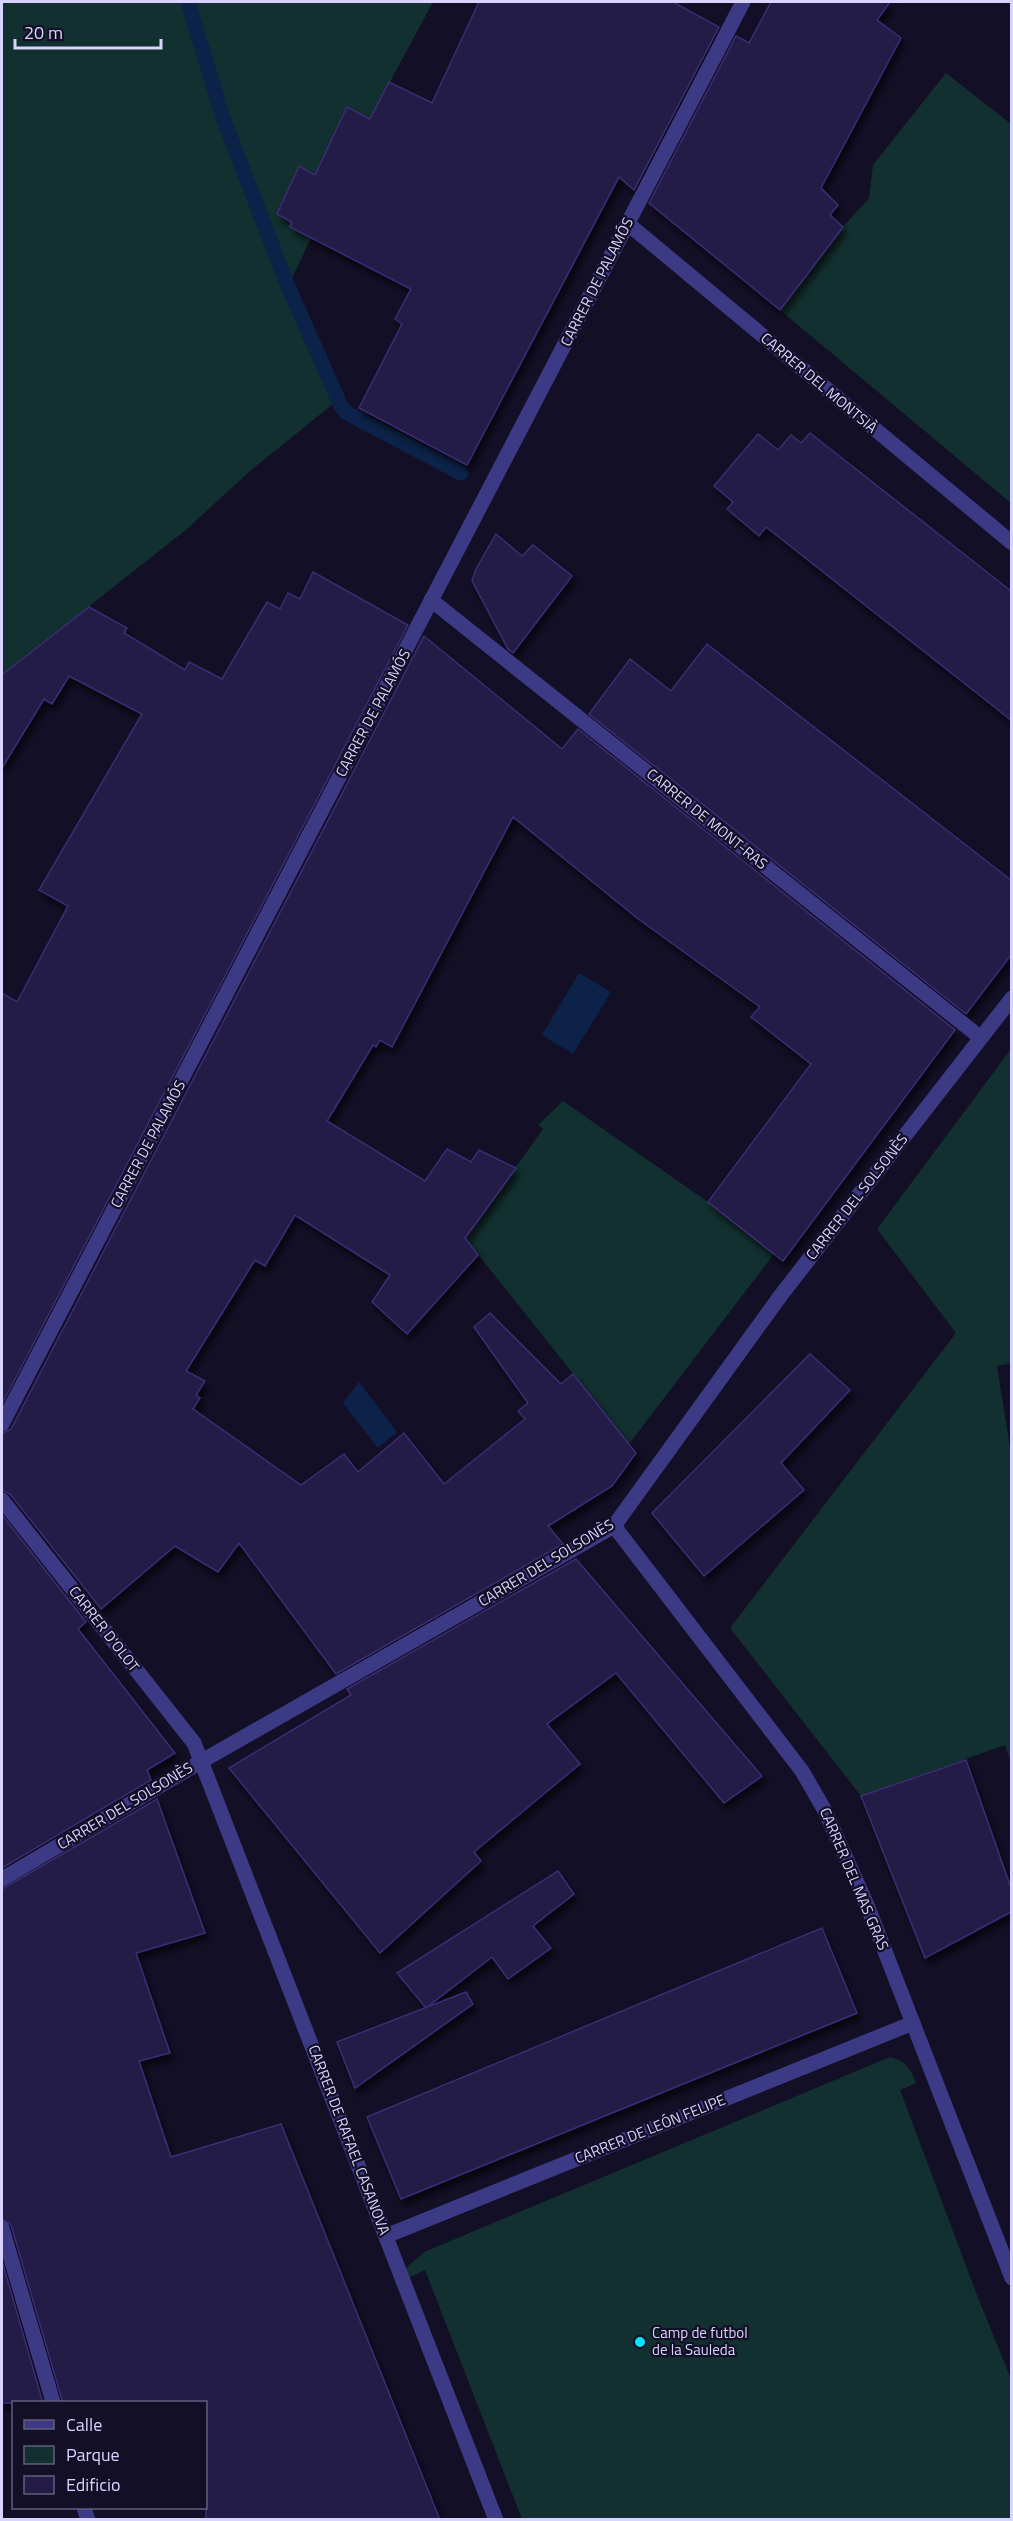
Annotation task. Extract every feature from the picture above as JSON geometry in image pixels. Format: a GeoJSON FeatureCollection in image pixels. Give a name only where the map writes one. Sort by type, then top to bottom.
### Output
{"type":"FeatureCollection","features":[{"type":"Feature","properties":{"kind":"street","name":"CARRER DE PALAMÓS"},"geometry":{"type":"LineString","coordinates":[[2,1424],[743,2]]}},
{"type":"Feature","properties":{"kind":"street","name":"CARRER DEL MONTSIÀ"},"geometry":{"type":"LineString","coordinates":[[627,223],[1011,543]]}},
{"type":"Feature","properties":{"kind":"street","name":"CARRER DE MONT-RAS"},"geometry":{"type":"LineString","coordinates":[[431,600],[981,1038]]}},
{"type":"Feature","properties":{"kind":"street","name":"CARRER DEL SOLSONÈS"},"geometry":{"type":"LineString","coordinates":[[2,1879],[202,1761],[614,1526],[782,1295],[1011,998]]}},
{"type":"Feature","properties":{"kind":"street","name":"CARRER D'OLOT"},"geometry":{"type":"LineString","coordinates":[[2,1500],[194,1743],[202,1761]]}},
{"type":"Feature","properties":{"kind":"street","name":"CARRER DEL MAS GRAS"},"geometry":{"type":"LineString","coordinates":[[614,1526],[802,1771],[825,1811],[867,1905],[1011,2278]]}},
{"type":"Feature","properties":{"kind":"street","name":"CARRER DE RAFAEL CASANOVA"},"geometry":{"type":"LineString","coordinates":[[202,1761],[496,2520]]}},
{"type":"Feature","properties":{"kind":"street","name":"CARRER DE LEÓN FELIPE"},"geometry":{"type":"LineString","coordinates":[[386,2236],[913,2023]]}},
{"type":"Feature","properties":{"kind":"street"},"geometry":{"type":"LineString","coordinates":[[2,2228],[52,2401]]}},
{"type":"Feature","properties":{"kind":"green space"},"geometry":{"type":"Polygon","coordinates":[[[2,2],[433,2],[370,119],[347,107],[315,175],[299,167],[277,214],[292,222],[291,228],[311,238],[292,278],[275,270],[333,404],[250,471],[187,529],[2,675],[2,2]]]}},
{"type":"Feature","properties":{"kind":"green space"},"geometry":{"type":"Polygon","coordinates":[[[946,73],[1011,124],[1011,503],[780,310],[843,227],[869,198],[873,165],[946,73]]]}},
{"type":"Feature","properties":{"kind":"green space"},"geometry":{"type":"Polygon","coordinates":[[[1011,1049],[1012,1363],[997,1366],[1012,1460],[1011,1762],[1005,1745],[861,1796],[730,1628],[956,1333],[877,1229],[1011,1049]]]}},
{"type":"Feature","properties":{"kind":"green space"},"geometry":{"type":"Polygon","coordinates":[[[563,1101],[708,1202],[774,1254],[629,1444],[465,1238],[543,1129],[538,1125],[563,1101]]]}},
{"type":"Feature","properties":{"kind":"green space"},"geometry":{"type":"Polygon","coordinates":[[[890,2057],[907,2066],[916,2083],[900,2090],[1011,2379],[1011,2519],[522,2519],[425,2270],[404,2280],[407,2267],[424,2252],[890,2057]]]}},
{"type":"Feature","properties":{"kind":"water"},"geometry":{"type":"Polygon","coordinates":[[[579,973],[611,992],[573,1054],[542,1035],[579,973]]]}},
{"type":"Feature","properties":{"kind":"water"},"geometry":{"type":"Polygon","coordinates":[[[359,1382],[397,1432],[378,1448],[343,1403],[359,1382]]]}},
{"type":"Feature","properties":{"kind":"building"},"geometry":{"type":"Polygon","coordinates":[[[479,2],[673,2],[719,27],[634,190],[619,177],[467,465],[359,408],[402,324],[395,319],[411,289],[290,227],[292,222],[277,214],[299,166],[315,175],[347,107],[370,119],[389,82],[432,103],[479,2]]]}},
{"type":"Feature","properties":{"kind":"building"},"geometry":{"type":"Polygon","coordinates":[[[771,2],[890,2],[877,20],[901,38],[821,188],[838,205],[830,215],[843,227],[780,310],[649,203],[736,36],[749,43],[771,2]]]}},
{"type":"Feature","properties":{"kind":"building"},"geometry":{"type":"Polygon","coordinates":[[[810,433],[1011,591],[1011,720],[766,527],[759,536],[727,509],[733,502],[714,486],[758,434],[778,450],[791,435],[801,443],[810,433]]]}},
{"type":"Feature","properties":{"kind":"building"},"geometry":{"type":"Polygon","coordinates":[[[496,534],[522,556],[533,545],[572,576],[513,653],[508,649],[472,581],[476,569],[496,534]]]}},
{"type":"Feature","properties":{"kind":"building"},"geometry":{"type":"Polygon","coordinates":[[[313,572],[408,625],[2,1404],[2,993],[17,1002],[68,906],[39,890],[142,714],[69,676],[52,704],[44,699],[2,768],[2,675],[89,607],[127,628],[124,633],[185,670],[189,662],[222,679],[267,602],[280,609],[288,593],[300,599],[313,572]]]}},
{"type":"Feature","properties":{"kind":"building"},"geometry":{"type":"Polygon","coordinates":[[[424,636],[562,749],[578,729],[955,1030],[783,1261],[708,1202],[811,1064],[751,1017],[760,1007],[637,918],[513,817],[392,1047],[380,1040],[376,1047],[373,1045],[327,1121],[425,1181],[447,1149],[471,1162],[479,1150],[516,1168],[465,1238],[478,1255],[407,1334],[372,1302],[390,1275],[295,1215],[265,1266],[255,1260],[186,1371],[205,1381],[196,1395],[200,1398],[193,1409],[301,1485],[344,1454],[358,1472],[404,1433],[444,1484],[525,1419],[518,1411],[528,1403],[474,1327],[490,1313],[561,1384],[573,1374],[636,1453],[612,1486],[548,1526],[563,1544],[336,1674],[239,1543],[218,1572],[175,1546],[101,1609],[10,1494],[2,1490],[2,1434],[11,1429],[424,636]]]}},
{"type":"Feature","properties":{"kind":"building"},"geometry":{"type":"Polygon","coordinates":[[[707,644],[1011,880],[1011,955],[966,1014],[589,714],[630,659],[671,691],[707,644]]]}},
{"type":"Feature","properties":{"kind":"building"},"geometry":{"type":"Polygon","coordinates":[[[810,1354],[850,1390],[781,1463],[804,1490],[704,1576],[652,1513],[810,1354]]]}},
{"type":"Feature","properties":{"kind":"building"},"geometry":{"type":"Polygon","coordinates":[[[2,1515],[86,1622],[78,1629],[175,1753],[147,1770],[151,1780],[2,1868],[2,1515]]]}},
{"type":"Feature","properties":{"kind":"building"},"geometry":{"type":"Polygon","coordinates":[[[576,1559],[762,1776],[724,1803],[616,1673],[547,1724],[580,1764],[474,1852],[481,1861],[380,1953],[229,1768],[351,1695],[347,1689],[576,1559]]]}},
{"type":"Feature","properties":{"kind":"building"},"geometry":{"type":"Polygon","coordinates":[[[966,1760],[1011,1888],[1011,1912],[925,1958],[861,1796],[966,1760]]]}},
{"type":"Feature","properties":{"kind":"building"},"geometry":{"type":"Polygon","coordinates":[[[157,1799],[205,1933],[136,1953],[170,2053],[139,2061],[171,2157],[281,2124],[440,2520],[206,2520],[207,2401],[62,2401],[11,2225],[2,2219],[2,1889],[157,1799]]]}},
{"type":"Feature","properties":{"kind":"building"},"geometry":{"type":"Polygon","coordinates":[[[558,1871],[574,1894],[533,1926],[551,1948],[508,1979],[492,1957],[426,2008],[397,1973],[558,1871]]]}},
{"type":"Feature","properties":{"kind":"building"},"geometry":{"type":"Polygon","coordinates":[[[822,1928],[857,2013],[401,2199],[367,2117],[822,1928]]]}},
{"type":"Feature","properties":{"kind":"building"},"geometry":{"type":"Polygon","coordinates":[[[466,1992],[473,2004],[355,2088],[337,2042],[466,1992]]]}},
{"type":"Feature","properties":{"kind":"building"},"geometry":{"type":"Polygon","coordinates":[[[2,2261],[42,2401],[2,2403],[2,2261]]]}},
{"type":"Feature","properties":{"kind":"waterway"},"geometry":{"type":"LineString","coordinates":[[188,2],[223,118],[287,284],[341,406],[347,413],[461,473]]}},
{"type":"Feature","properties":{"kind":"place","name":"Camp de futbol de la Sauleda"},"geometry":{"type":"Point","coordinates":[640,2342]}}]}
